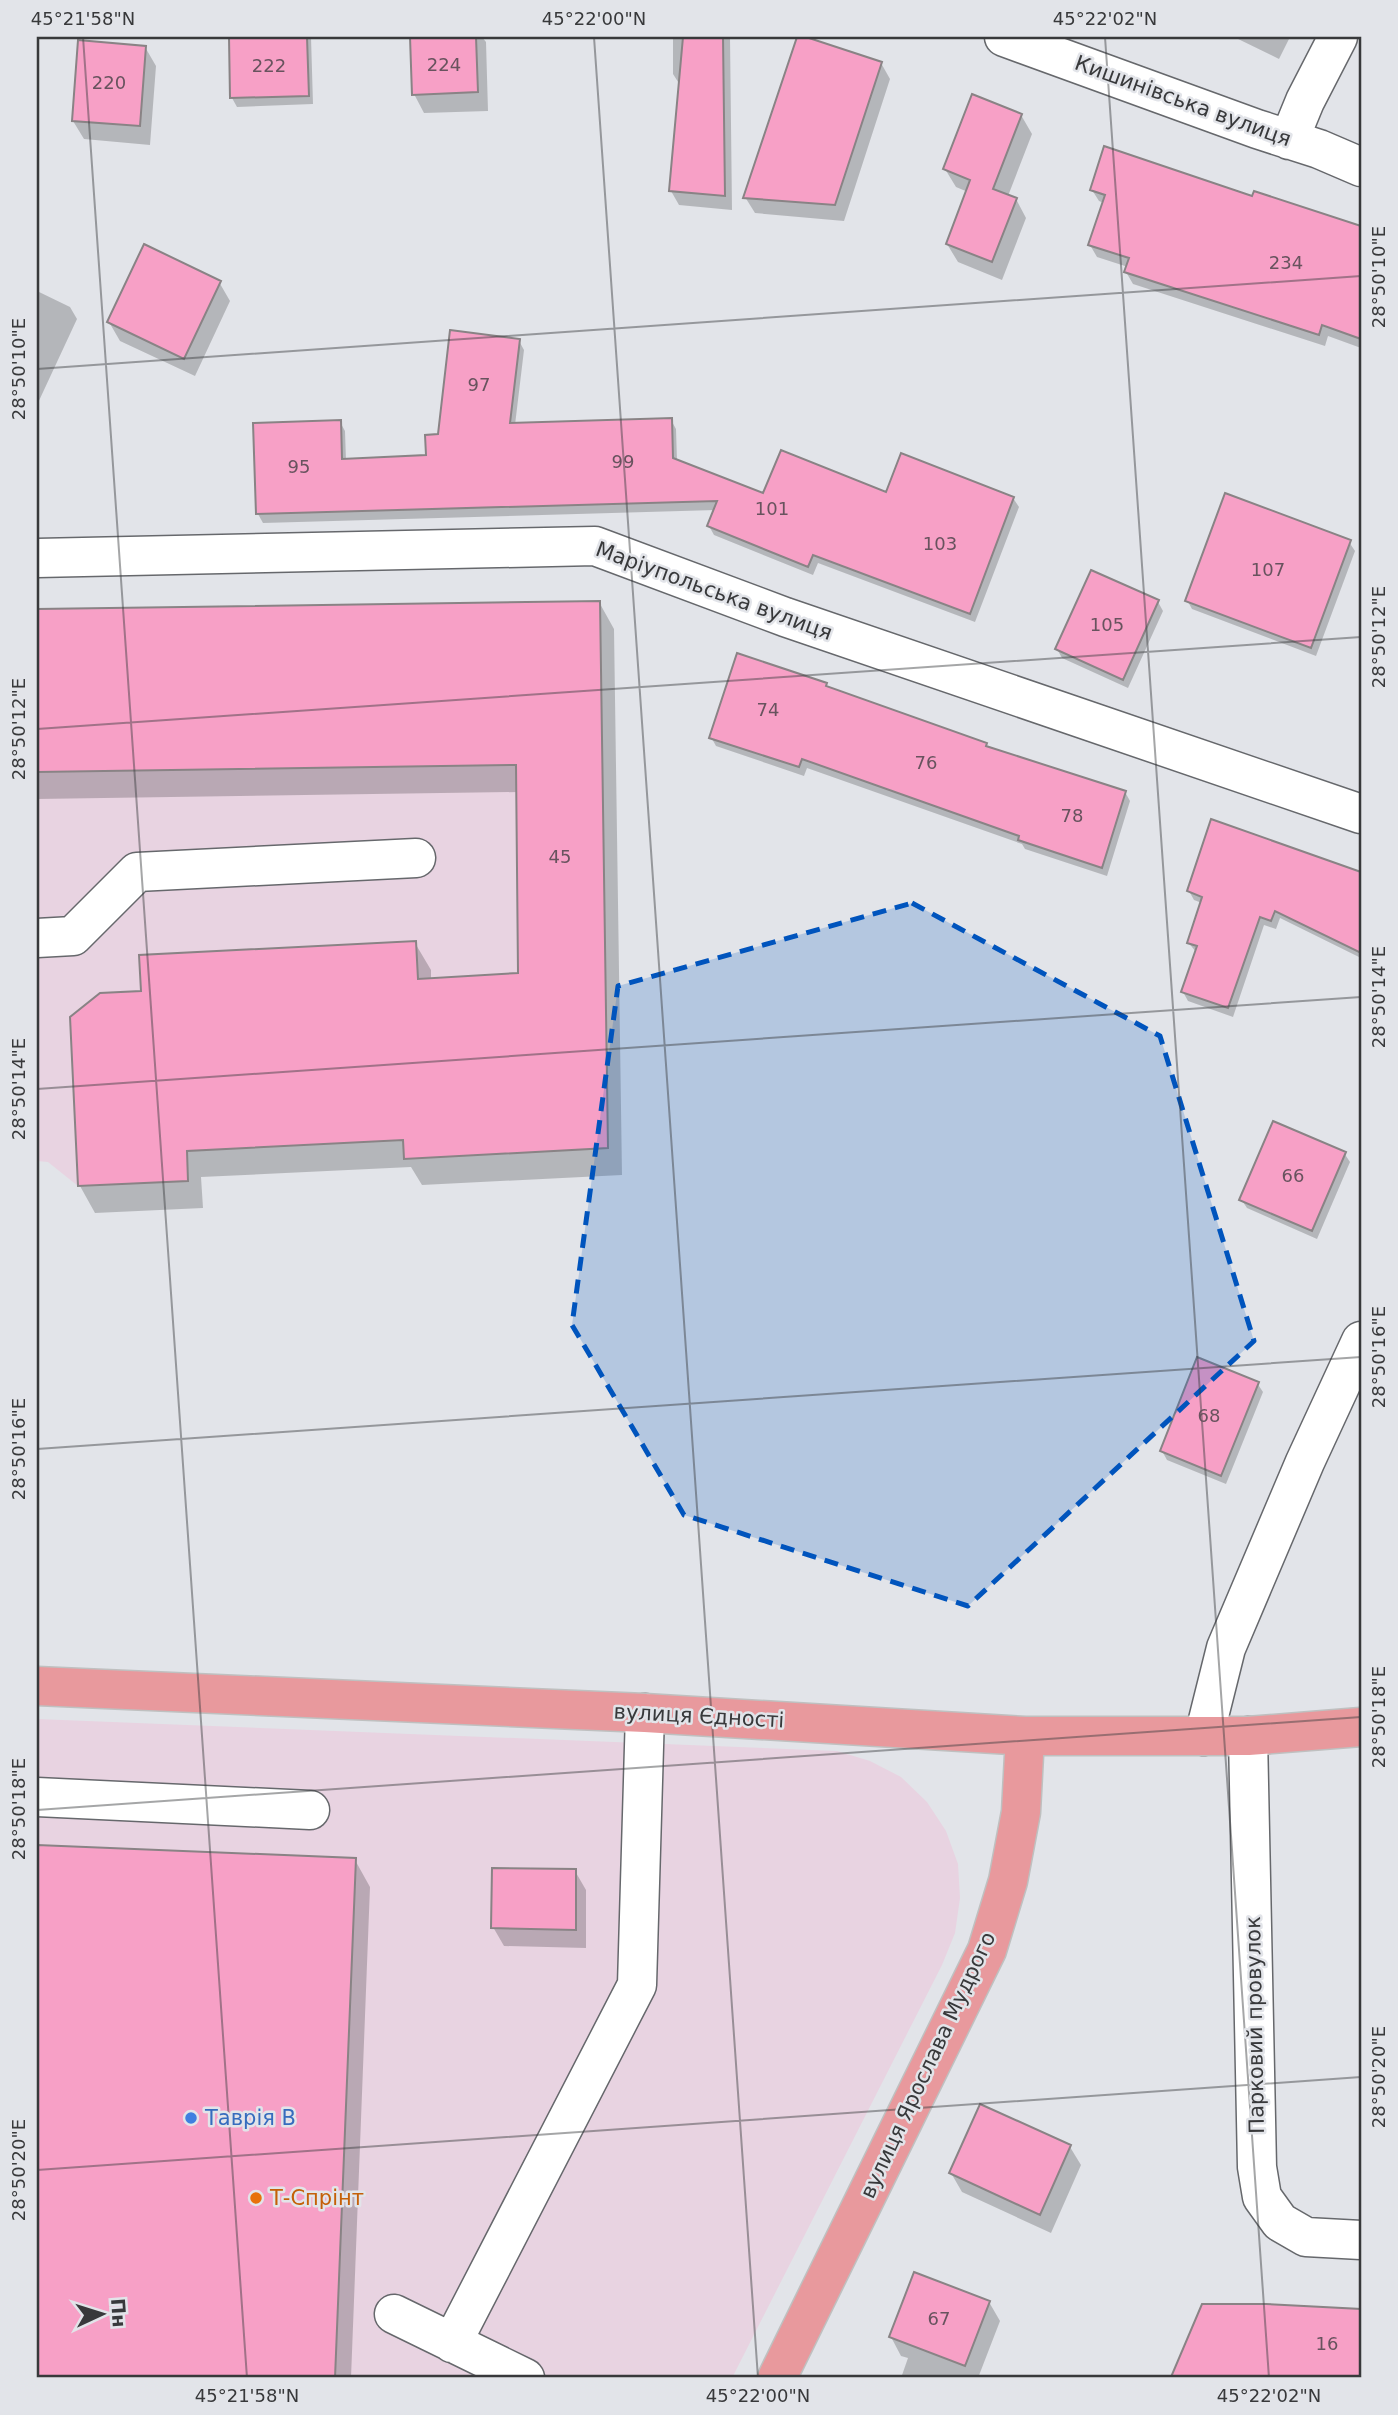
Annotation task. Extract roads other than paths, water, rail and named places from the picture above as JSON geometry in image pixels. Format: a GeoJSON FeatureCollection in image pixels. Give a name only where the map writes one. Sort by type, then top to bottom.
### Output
{"type":"FeatureCollection","features":[{"type":"Feature","properties":{"kind":"main road","name":"вулиця Єдності"},"geometry":{"type":"LineString","coordinates":[[37,1686],[645,1713],[1025,1736],[1248,1736],[1361,1727]]}},
{"type":"Feature","properties":{"kind":"main road","name":"вулиця Ярослава Мудрого"},"geometry":{"type":"LineString","coordinates":[[777,2378],[987,1950],[1008,1881],[1021,1812],[1025,1736]]}},
{"type":"Feature","properties":{"kind":"street","name":"Кишинівська вулиця"},"geometry":{"type":"LineString","coordinates":[[1004,37],[1319,149],[1361,167]]}},
{"type":"Feature","properties":{"kind":"street"},"geometry":{"type":"LineString","coordinates":[[1289,139],[1338,37]]}},
{"type":"Feature","properties":{"kind":"street","name":"Маріупольська вулиця"},"geometry":{"type":"LineString","coordinates":[[37,558],[595,546],[798,622],[1361,814]]}},
{"type":"Feature","properties":{"kind":"street"},"geometry":{"type":"LineString","coordinates":[[37,938],[73,936],[137,872],[416,859]]}},
{"type":"Feature","properties":{"kind":"street"},"geometry":{"type":"LineString","coordinates":[[1204,1736],[1226,1648],[1305,1462],[1361,1341]]}},
{"type":"Feature","properties":{"kind":"street"},"geometry":{"type":"LineString","coordinates":[[452,2343],[637,1985],[645,1713]]}},
{"type":"Feature","properties":{"kind":"street","name":"Парковий провулок"},"geometry":{"type":"LineString","coordinates":[[1248,1736],[1258,2167],[1262,2197],[1280,2222],[1306,2237],[1361,2240]]}},
{"type":"Feature","properties":{"kind":"street"},"geometry":{"type":"LineString","coordinates":[[37,1797],[310,1810]]}},
{"type":"Feature","properties":{"kind":"street"},"geometry":{"type":"LineString","coordinates":[[394,2314],[525,2378]]}},
{"type":"Feature","properties":{"kind":"place","name":"Таврія В"},"geometry":{"type":"Point","coordinates":[191,2118]}},
{"type":"Feature","properties":{"kind":"place","name":"Т-Спрінт"},"geometry":{"type":"Point","coordinates":[256,2198]}}]}
